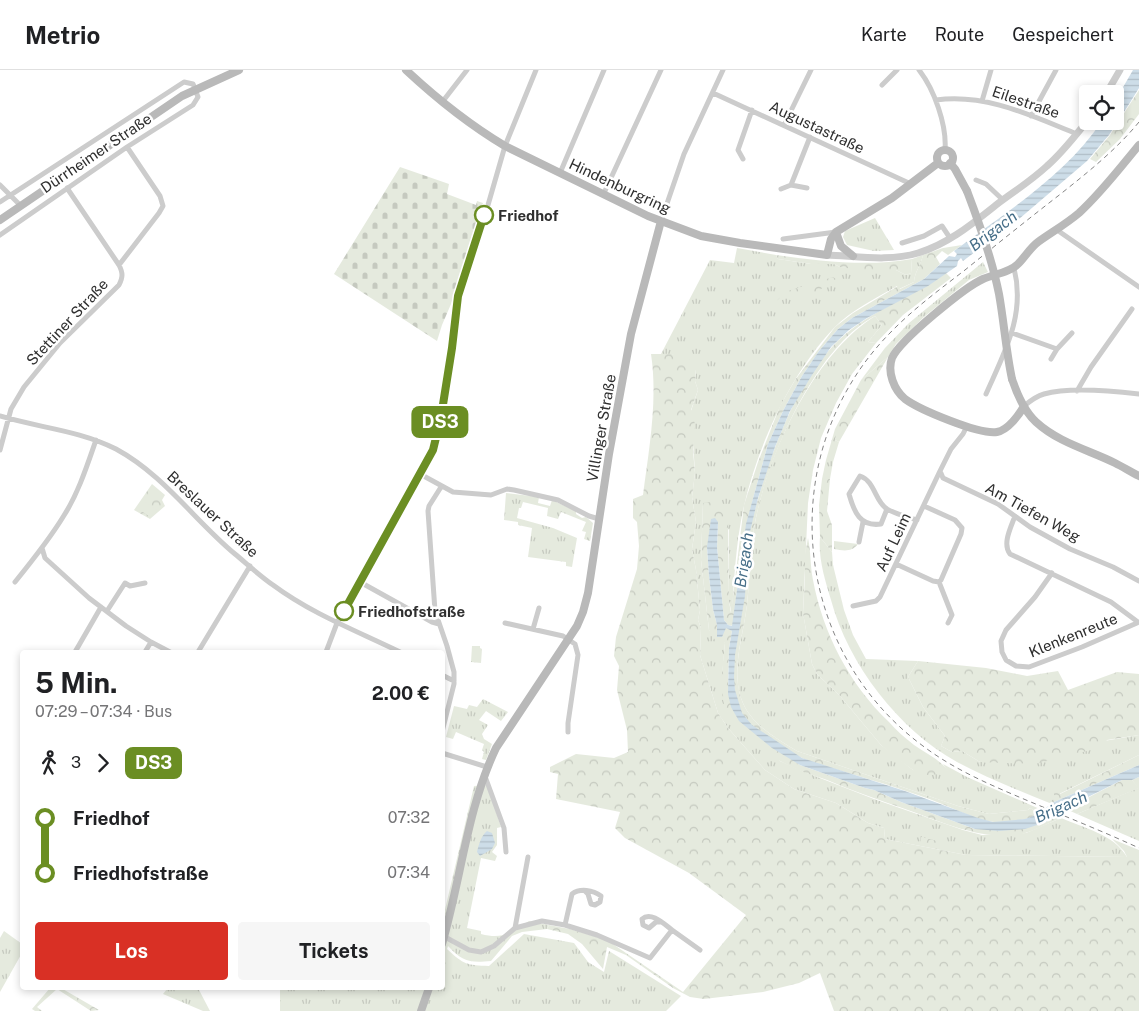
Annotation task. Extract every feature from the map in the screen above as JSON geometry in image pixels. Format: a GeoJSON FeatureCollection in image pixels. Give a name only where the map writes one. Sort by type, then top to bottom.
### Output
{"type":"FeatureCollection","features":[{"type":"Feature","properties":{"kind":"main road","name":"Dürrheimer Straße"},"geometry":{"type":"LineString","coordinates":[[0,220],[182,96],[239,70]]}},
{"type":"Feature","properties":{"kind":"main road","name":"Hindenburgring"},"geometry":{"type":"LineString","coordinates":[[406,70],[443,101],[490,137],[505,146],[661,221],[701,236],[827,255]]}},
{"type":"Feature","properties":{"kind":"main road"},"geometry":{"type":"LineString","coordinates":[[1024,406],[1006,428],[1001,431],[990,432],[967,426],[927,411],[898,392],[890,372],[892,360],[907,339],[966,290],[983,279],[1014,268],[1038,242],[1057,230],[1088,204],[1139,145]]}},
{"type":"Feature","properties":{"kind":"main road"},"geometry":{"type":"LineString","coordinates":[[945,150],[951,154],[950,163],[944,166],[938,162],[938,154],[945,150]]}},
{"type":"Feature","properties":{"kind":"main road"},"geometry":{"type":"LineString","coordinates":[[827,255],[831,239],[836,232],[892,198],[938,162]]}},
{"type":"Feature","properties":{"kind":"main road"},"geometry":{"type":"LineString","coordinates":[[950,163],[967,191],[993,266],[1000,296],[1006,353],[1012,379],[1024,406],[1037,422],[1052,434],[1073,446],[1115,463],[1139,476]]}},
{"type":"Feature","properties":{"kind":"main road","name":"Villinger Straße"},"geometry":{"type":"LineString","coordinates":[[445,936],[487,767],[496,748],[569,639],[583,612],[588,594],[631,334],[661,221]]}},
{"type":"Feature","properties":{"kind":"main road"},"geometry":{"type":"LineString","coordinates":[[836,232],[841,246],[853,256]]}},
{"type":"Feature","properties":{"kind":"main road"},"geometry":{"type":"LineString","coordinates":[[421,1011],[428,990]]}},
{"type":"Feature","properties":{"kind":"street"},"geometry":{"type":"LineString","coordinates":[[443,101],[467,70]]}},
{"type":"Feature","properties":{"kind":"street"},"geometry":{"type":"LineString","coordinates":[[327,650],[337,624],[437,440],[452,348],[458,296],[505,146],[536,70]]}},
{"type":"Feature","properties":{"kind":"street"},"geometry":{"type":"LineString","coordinates":[[560,172],[604,70]]}},
{"type":"Feature","properties":{"kind":"street"},"geometry":{"type":"LineString","coordinates":[[604,193],[661,70]]}},
{"type":"Feature","properties":{"kind":"street","name":"Villinger Straße"},"geometry":{"type":"LineString","coordinates":[[661,221],[684,154],[724,70]]}},
{"type":"Feature","properties":{"kind":"street"},"geometry":{"type":"LineString","coordinates":[[784,126],[811,70]]}},
{"type":"Feature","properties":{"kind":"street"},"geometry":{"type":"LineString","coordinates":[[882,85],[896,70]]}},
{"type":"Feature","properties":{"kind":"street"},"geometry":{"type":"LineString","coordinates":[[919,70],[936,100],[945,140],[945,150]]}},
{"type":"Feature","properties":{"kind":"street"},"geometry":{"type":"LineString","coordinates":[[982,101],[992,70]]}},
{"type":"Feature","properties":{"kind":"street"},"geometry":{"type":"LineString","coordinates":[[1031,116],[1056,70]]}},
{"type":"Feature","properties":{"kind":"street"},"geometry":{"type":"LineString","coordinates":[[1111,85],[1120,70]]}},
{"type":"Feature","properties":{"kind":"street","name":"Dürrheimer Straße"},"geometry":{"type":"LineString","coordinates":[[0,202],[184,82],[193,84],[198,97],[193,105],[127,147],[0,235]]}},
{"type":"Feature","properties":{"kind":"street","name":"Augustastraße"},"geometry":{"type":"LineString","coordinates":[[713,93],[911,184]]}},
{"type":"Feature","properties":{"kind":"street","name":"Eilestraße"},"geometry":{"type":"LineString","coordinates":[[936,100],[964,98],[1005,106],[1077,134]]}},
{"type":"Feature","properties":{"kind":"street"},"geometry":{"type":"LineString","coordinates":[[743,159],[738,150],[752,110]]}},
{"type":"Feature","properties":{"kind":"street"},"geometry":{"type":"LineString","coordinates":[[827,255],[895,257],[917,254],[950,238],[961,232],[1048,166],[1080,130]]}},
{"type":"Feature","properties":{"kind":"street"},"geometry":{"type":"LineString","coordinates":[[791,185],[810,137]]}},
{"type":"Feature","properties":{"kind":"street","name":"Stettiner Straße"},"geometry":{"type":"LineString","coordinates":[[119,265],[163,206],[160,196],[127,147]]}},
{"type":"Feature","properties":{"kind":"street"},"geometry":{"type":"LineString","coordinates":[[976,180],[986,184],[1002,200]]}},
{"type":"Feature","properties":{"kind":"street"},"geometry":{"type":"LineString","coordinates":[[0,185],[20,205]]}},
{"type":"Feature","properties":{"kind":"street"},"geometry":{"type":"LineString","coordinates":[[781,189],[791,185],[807,188]]}},
{"type":"Feature","properties":{"kind":"street","name":"Stettiner Straße"},"geometry":{"type":"LineString","coordinates":[[0,450],[11,409],[24,387],[60,343],[119,284],[122,278],[123,272],[119,265],[67,188]]}},
{"type":"Feature","properties":{"kind":"street"},"geometry":{"type":"LineString","coordinates":[[902,243],[924,236],[942,226],[950,238]]}},
{"type":"Feature","properties":{"kind":"street"},"geometry":{"type":"LineString","coordinates":[[1057,230],[1139,287]]}},
{"type":"Feature","properties":{"kind":"street"},"geometry":{"type":"LineString","coordinates":[[783,239],[836,232]]}},
{"type":"Feature","properties":{"kind":"street"},"geometry":{"type":"LineString","coordinates":[[986,394],[1012,333],[1015,319],[1017,284],[1014,268]]}},
{"type":"Feature","properties":{"kind":"street"},"geometry":{"type":"LineString","coordinates":[[1077,391],[1091,367],[1132,309]]}},
{"type":"Feature","properties":{"kind":"street"},"geometry":{"type":"LineString","coordinates":[[1012,333],[1058,349]]}},
{"type":"Feature","properties":{"kind":"street"},"geometry":{"type":"LineString","coordinates":[[1051,359],[1072,333]]}},
{"type":"Feature","properties":{"kind":"street"},"geometry":{"type":"LineString","coordinates":[[1024,406],[1042,394],[1077,391],[1139,394]]}},
{"type":"Feature","properties":{"kind":"street","name":"Breslauer Straße"},"geometry":{"type":"LineString","coordinates":[[0,416],[74,432],[96,440],[140,464],[157,478],[214,536],[273,586],[337,624],[396,650]]}},
{"type":"Feature","properties":{"kind":"street"},"geometry":{"type":"LineString","coordinates":[[940,471],[951,449],[967,426]]}},
{"type":"Feature","properties":{"kind":"street"},"geometry":{"type":"LineString","coordinates":[[15,582],[64,516],[76,492],[96,440]]}},
{"type":"Feature","properties":{"kind":"street","name":"Auf Leim"},"geometry":{"type":"LineString","coordinates":[[853,606],[876,601],[880,598],[940,471]]}},
{"type":"Feature","properties":{"kind":"street","name":"Am Tiefen Weg"},"geometry":{"type":"LineString","coordinates":[[940,471],[943,478],[949,482],[998,504],[1030,527],[1070,549],[1113,567],[1139,581]]}},
{"type":"Feature","properties":{"kind":"street"},"geometry":{"type":"LineString","coordinates":[[420,474],[453,492],[491,495],[507,490],[539,495],[558,500],[599,519]]}},
{"type":"Feature","properties":{"kind":"street"},"geometry":{"type":"LineString","coordinates":[[859,542],[862,522],[849,494],[860,476],[864,477],[874,488],[882,504],[887,509],[917,520]]}},
{"type":"Feature","properties":{"kind":"street"},"geometry":{"type":"LineString","coordinates":[[441,487],[429,506],[428,511],[434,605],[452,664],[454,681],[445,719]]}},
{"type":"Feature","properties":{"kind":"street"},"geometry":{"type":"LineString","coordinates":[[924,506],[955,520],[962,528],[961,534],[938,582],[952,615],[948,623]]}},
{"type":"Feature","properties":{"kind":"street"},"geometry":{"type":"LineString","coordinates":[[862,522],[882,524],[887,509]]}},
{"type":"Feature","properties":{"kind":"street","name":"Klenkenreute"},"geometry":{"type":"LineString","coordinates":[[1015,516],[1006,544],[1006,549],[1010,554],[1052,572],[1111,602],[1123,609],[1138,622],[1082,647],[1029,667],[1016,666],[1006,660],[1002,652],[1001,641],[1006,630],[1035,597],[1052,572]]}},
{"type":"Feature","properties":{"kind":"street"},"geometry":{"type":"LineString","coordinates":[[42,548],[45,558],[76,587],[151,642],[166,650]]}},
{"type":"Feature","properties":{"kind":"street"},"geometry":{"type":"LineString","coordinates":[[896,564],[938,582]]}},
{"type":"Feature","properties":{"kind":"street"},"geometry":{"type":"LineString","coordinates":[[199,650],[250,566]]}},
{"type":"Feature","properties":{"kind":"street"},"geometry":{"type":"LineString","coordinates":[[360,582],[432,622],[439,624]]}},
{"type":"Feature","properties":{"kind":"street"},"geometry":{"type":"LineString","coordinates":[[76,650],[104,609],[125,583],[130,586],[145,583]]}},
{"type":"Feature","properties":{"kind":"street"},"geometry":{"type":"LineString","coordinates":[[534,629],[539,608]]}},
{"type":"Feature","properties":{"kind":"street"},"geometry":{"type":"LineString","coordinates":[[506,622],[569,639],[575,644],[578,655],[568,732]]}},
{"type":"Feature","properties":{"kind":"street"},"geometry":{"type":"LineString","coordinates":[[146,650],[151,642]]}},
{"type":"Feature","properties":{"kind":"street"},"geometry":{"type":"LineString","coordinates":[[445,676],[454,681]]}},
{"type":"Feature","properties":{"kind":"street"},"geometry":{"type":"LineString","coordinates":[[445,754],[487,767]]}},
{"type":"Feature","properties":{"kind":"street"},"geometry":{"type":"LineString","coordinates":[[484,778],[504,828],[506,852]]}},
{"type":"Feature","properties":{"kind":"street"},"geometry":{"type":"LineString","coordinates":[[515,928],[528,857]]}},
{"type":"Feature","properties":{"kind":"street"},"geometry":{"type":"LineString","coordinates":[[565,925],[572,894],[578,891],[585,891]]}},
{"type":"Feature","properties":{"kind":"street","name":"Villinger Straße"},"geometry":{"type":"LineString","coordinates":[[445,940],[469,950],[481,952],[494,946],[515,928],[542,921],[597,934],[650,958],[672,930]]}},
{"type":"Feature","properties":{"kind":"street"},"geometry":{"type":"LineString","coordinates":[[660,922],[700,950]]}},
{"type":"Feature","properties":{"kind":"green space"},"geometry":{"type":"Polygon","coordinates":[[[1139,90],[1139,114],[1120,139],[1096,162],[1090,159],[1113,130],[1124,130],[1124,113],[1139,90]]]}},
{"type":"Feature","properties":{"kind":"green space"},"geometry":{"type":"Polygon","coordinates":[[[400,167],[449,184],[447,194],[476,205],[477,201],[483,203],[451,304],[437,341],[334,274],[400,167]]]}},
{"type":"Feature","properties":{"kind":"green space"},"geometry":{"type":"Polygon","coordinates":[[[875,218],[894,250],[874,251],[847,245],[843,237],[845,231],[875,218]]]}},
{"type":"Feature","properties":{"kind":"green space"},"geometry":{"type":"Polygon","coordinates":[[[962,245],[948,255],[942,251],[936,257],[940,264],[924,279],[852,318],[838,329],[819,351],[802,376],[768,444],[742,544],[733,626],[728,625],[724,620],[717,547],[718,522],[707,547],[709,576],[717,625],[717,637],[726,627],[732,631],[729,648],[728,694],[739,721],[800,765],[874,790],[975,829],[1046,822],[1056,816],[1061,818],[1035,830],[1014,836],[968,831],[866,795],[787,765],[768,754],[748,738],[732,721],[724,703],[722,673],[725,643],[715,640],[709,630],[701,560],[703,503],[709,502],[724,505],[728,513],[729,601],[731,613],[744,505],[758,462],[780,406],[795,380],[835,327],[853,313],[898,286],[900,289],[914,282],[923,255],[943,248],[962,245]]]}},
{"type":"Feature","properties":{"kind":"green space"},"geometry":{"type":"Polygon","coordinates":[[[737,248],[776,255],[778,259],[811,264],[834,264],[840,267],[896,270],[906,275],[911,273],[912,259],[923,255],[914,282],[899,289],[897,286],[848,316],[818,346],[790,388],[767,435],[744,506],[737,546],[732,615],[729,601],[729,530],[703,503],[701,560],[709,630],[725,643],[722,676],[780,761],[802,771],[874,799],[982,835],[1026,833],[1061,818],[1106,837],[1121,849],[1127,857],[966,855],[885,839],[884,828],[868,823],[836,803],[794,789],[765,770],[728,728],[718,713],[700,655],[701,628],[698,620],[700,610],[692,549],[696,522],[692,497],[695,473],[691,411],[698,390],[695,381],[696,370],[672,354],[661,354],[710,260],[734,263],[737,248]]]}},
{"type":"Feature","properties":{"kind":"green space"},"geometry":{"type":"Polygon","coordinates":[[[776,255],[861,263],[912,259],[911,273],[906,275],[896,270],[860,270],[840,267],[834,264],[811,264],[778,259],[776,255]]]}},
{"type":"Feature","properties":{"kind":"green space"},"geometry":{"type":"Polygon","coordinates":[[[983,262],[988,272],[969,280],[924,317],[896,344],[888,357],[861,380],[885,348],[909,323],[983,262]]]}},
{"type":"Feature","properties":{"kind":"green space"},"geometry":{"type":"Polygon","coordinates":[[[946,273],[951,278],[903,315],[876,343],[868,342],[882,325],[875,316],[853,332],[832,353],[813,380],[796,410],[769,472],[754,528],[747,604],[739,651],[738,686],[745,707],[756,722],[797,751],[958,806],[989,814],[1028,810],[1030,808],[1039,813],[1018,821],[994,822],[978,819],[918,795],[800,757],[768,738],[753,726],[743,713],[737,700],[734,685],[734,655],[745,589],[747,548],[751,525],[776,444],[791,409],[820,361],[844,335],[872,316],[946,273]]]}},
{"type":"Feature","properties":{"kind":"green space"},"geometry":{"type":"Polygon","coordinates":[[[833,277],[836,279],[815,293],[802,294],[801,304],[795,304],[793,294],[781,297],[770,306],[766,303],[778,294],[833,277]]]}},
{"type":"Feature","properties":{"kind":"green space"},"geometry":{"type":"Polygon","coordinates":[[[875,316],[882,325],[868,342],[876,343],[852,374],[836,403],[821,438],[813,470],[808,503],[803,613],[812,664],[817,674],[840,696],[881,745],[913,770],[949,773],[943,764],[967,777],[1042,810],[1039,813],[1030,808],[1028,810],[989,814],[958,806],[797,751],[756,722],[741,698],[737,675],[747,604],[754,528],[769,470],[781,440],[813,381],[852,333],[875,316]]]}},
{"type":"Feature","properties":{"kind":"green space"},"geometry":{"type":"Polygon","coordinates":[[[651,354],[672,354],[689,359],[696,369],[695,381],[698,390],[691,410],[695,414],[693,451],[695,473],[692,497],[696,522],[692,549],[700,610],[698,620],[701,628],[700,655],[718,713],[728,728],[765,770],[794,789],[836,803],[868,823],[884,828],[885,839],[966,855],[1127,857],[1124,851],[1112,839],[1139,850],[1139,1011],[834,1011],[820,973],[799,983],[763,992],[704,999],[690,997],[673,988],[626,955],[607,947],[603,969],[582,944],[568,934],[547,929],[549,925],[607,940],[683,992],[746,915],[689,873],[625,838],[615,828],[620,812],[556,799],[558,774],[550,772],[550,767],[576,754],[614,758],[628,752],[627,730],[617,690],[619,666],[614,656],[616,637],[637,569],[639,546],[637,522],[633,518],[633,499],[643,495],[650,442],[654,389],[651,354]]]}},
{"type":"Feature","properties":{"kind":"green space"},"geometry":{"type":"Polygon","coordinates":[[[888,357],[839,442],[835,440],[835,429],[861,380],[888,357]]]}},
{"type":"Feature","properties":{"kind":"green space"},"geometry":{"type":"Polygon","coordinates":[[[835,429],[835,440],[839,442],[830,479],[822,479],[826,460],[835,429]]]}},
{"type":"Feature","properties":{"kind":"green space"},"geometry":{"type":"Polygon","coordinates":[[[822,479],[830,479],[827,511],[832,525],[832,552],[820,537],[819,505],[822,479]]]}},
{"type":"Feature","properties":{"kind":"green space"},"geometry":{"type":"Polygon","coordinates":[[[152,484],[165,495],[162,500],[165,506],[150,519],[134,510],[152,484]]]}},
{"type":"Feature","properties":{"kind":"green space"},"geometry":{"type":"Polygon","coordinates":[[[506,493],[539,497],[538,503],[550,506],[552,500],[576,511],[576,514],[582,518],[586,517],[593,523],[590,541],[584,539],[586,532],[582,531],[586,522],[561,512],[558,519],[547,516],[548,508],[523,502],[521,508],[519,508],[517,518],[553,528],[577,538],[572,567],[566,566],[566,562],[528,557],[532,528],[518,525],[518,522],[504,520],[506,493]]]}},
{"type":"Feature","properties":{"kind":"green space"},"geometry":{"type":"Polygon","coordinates":[[[144,501],[158,511],[150,517],[137,508],[144,501]]]}},
{"type":"Feature","properties":{"kind":"green space"},"geometry":{"type":"Polygon","coordinates":[[[820,537],[832,552],[833,565],[844,610],[853,635],[866,659],[918,661],[908,677],[923,707],[945,736],[941,746],[952,752],[962,751],[980,762],[1139,735],[1139,755],[1059,794],[1054,787],[1054,802],[1052,804],[957,762],[936,748],[896,714],[863,671],[850,648],[839,624],[824,577],[820,553],[820,537]]]}},
{"type":"Feature","properties":{"kind":"green space"},"geometry":{"type":"Polygon","coordinates":[[[808,538],[817,600],[831,638],[850,674],[875,707],[904,737],[938,761],[950,773],[920,775],[892,755],[881,745],[840,696],[817,674],[812,664],[803,613],[805,554],[808,538]]]}},
{"type":"Feature","properties":{"kind":"green space"},"geometry":{"type":"Polygon","coordinates":[[[834,541],[858,544],[850,550],[841,550],[834,549],[834,541]]]}},
{"type":"Feature","properties":{"kind":"green space"},"geometry":{"type":"Polygon","coordinates":[[[472,646],[480,646],[482,649],[481,663],[471,662],[472,646]]]}},
{"type":"Feature","properties":{"kind":"green space"},"geometry":{"type":"Polygon","coordinates":[[[918,661],[986,668],[1027,676],[1058,671],[1068,690],[1117,672],[1139,674],[1139,735],[1107,740],[1103,747],[1035,764],[980,762],[962,751],[952,752],[941,746],[945,736],[923,707],[908,677],[918,661]]]}},
{"type":"Feature","properties":{"kind":"green space"},"geometry":{"type":"Polygon","coordinates":[[[483,699],[508,712],[501,721],[486,711],[479,720],[488,725],[482,734],[484,739],[492,744],[486,760],[482,759],[484,744],[456,732],[453,739],[446,737],[454,706],[467,709],[469,705],[477,707],[483,699]]]}},
{"type":"Feature","properties":{"kind":"green space"},"geometry":{"type":"Polygon","coordinates":[[[1139,755],[1139,765],[1054,802],[1054,787],[1058,781],[1060,782],[1060,794],[1139,755]]]}},
{"type":"Feature","properties":{"kind":"green space"},"geometry":{"type":"Polygon","coordinates":[[[1139,777],[1139,841],[1077,814],[1138,788],[1132,780],[1139,777]]]}},
{"type":"Feature","properties":{"kind":"green space"},"geometry":{"type":"Polygon","coordinates":[[[1122,780],[1132,780],[1139,788],[1077,814],[1066,809],[1122,780]]]}},
{"type":"Feature","properties":{"kind":"green space"},"geometry":{"type":"Polygon","coordinates":[[[487,785],[501,827],[497,828],[497,845],[492,852],[497,856],[495,861],[481,858],[467,928],[481,931],[481,934],[496,936],[512,932],[529,921],[549,925],[547,929],[522,932],[512,936],[491,961],[478,962],[467,960],[448,946],[447,949],[466,963],[489,966],[524,934],[574,943],[588,962],[604,972],[609,951],[681,996],[666,1011],[280,1011],[280,990],[445,990],[445,909],[474,786],[487,785]]]}},
{"type":"Feature","properties":{"kind":"green space"},"geometry":{"type":"Polygon","coordinates":[[[921,837],[958,846],[957,850],[921,842],[921,837]]]}},
{"type":"Feature","properties":{"kind":"green space"},"geometry":{"type":"Polygon","coordinates":[[[4,931],[20,943],[20,957],[0,992],[0,938],[4,931]]]}},
{"type":"Feature","properties":{"kind":"green space"},"geometry":{"type":"Polygon","coordinates":[[[48,990],[56,990],[37,1007],[42,1011],[32,1009],[48,990]]]}},
{"type":"Feature","properties":{"kind":"green space"},"geometry":{"type":"Polygon","coordinates":[[[59,990],[64,990],[99,1010],[91,1011],[59,990]]]}},
{"type":"Feature","properties":{"kind":"green space"},"geometry":{"type":"Polygon","coordinates":[[[166,990],[199,990],[210,1011],[203,1011],[163,994],[166,990]]]}},
{"type":"Feature","properties":{"kind":"water"},"geometry":{"type":"Polygon","coordinates":[[[1133,70],[1139,70],[1139,88],[1124,112],[1124,86],[1133,70]]]}},
{"type":"Feature","properties":{"kind":"water","name":"Brigach"},"geometry":{"type":"Polygon","coordinates":[[[1095,130],[1112,130],[1087,161],[1019,219],[963,261],[961,258],[957,266],[928,286],[867,318],[849,330],[831,347],[790,411],[775,447],[758,498],[748,540],[745,596],[735,655],[735,690],[742,713],[752,725],[802,758],[993,822],[1025,819],[1036,815],[1054,802],[1139,765],[1139,777],[1132,780],[1122,780],[1074,804],[1046,822],[1025,829],[999,831],[975,829],[874,790],[800,765],[772,748],[739,721],[731,707],[728,694],[729,648],[732,631],[726,628],[722,637],[717,637],[717,625],[713,609],[707,547],[711,519],[715,518],[718,522],[717,547],[724,620],[728,625],[732,626],[746,524],[768,444],[802,376],[819,351],[838,329],[852,318],[924,279],[949,256],[955,257],[957,254],[954,251],[1034,192],[1071,159],[1095,130]]]}},
{"type":"Feature","properties":{"kind":"water"},"geometry":{"type":"Polygon","coordinates":[[[487,831],[492,833],[495,843],[492,849],[480,856],[477,852],[482,838],[487,831]]]}},
{"type":"Feature","properties":{"kind":"railway"},"geometry":{"type":"LineString","coordinates":[[1139,122],[1111,152],[1090,170],[907,317],[889,334],[852,382],[827,434],[814,490],[813,548],[823,604],[845,657],[879,705],[923,746],[957,768],[982,781],[1139,848]]}},
{"type":"Feature","properties":{"kind":"bus line","name":"DS3"},"geometry":{"type":"LineString","coordinates":[[344,611],[437,440],[452,348],[455,310],[484,215]]}},
{"type":"Feature","properties":{"kind":"place","name":"Friedhof"},"geometry":{"type":"Point","coordinates":[484,215]}},
{"type":"Feature","properties":{"kind":"place","name":"Friedhofstraße"},"geometry":{"type":"Point","coordinates":[344,611]}}]}
